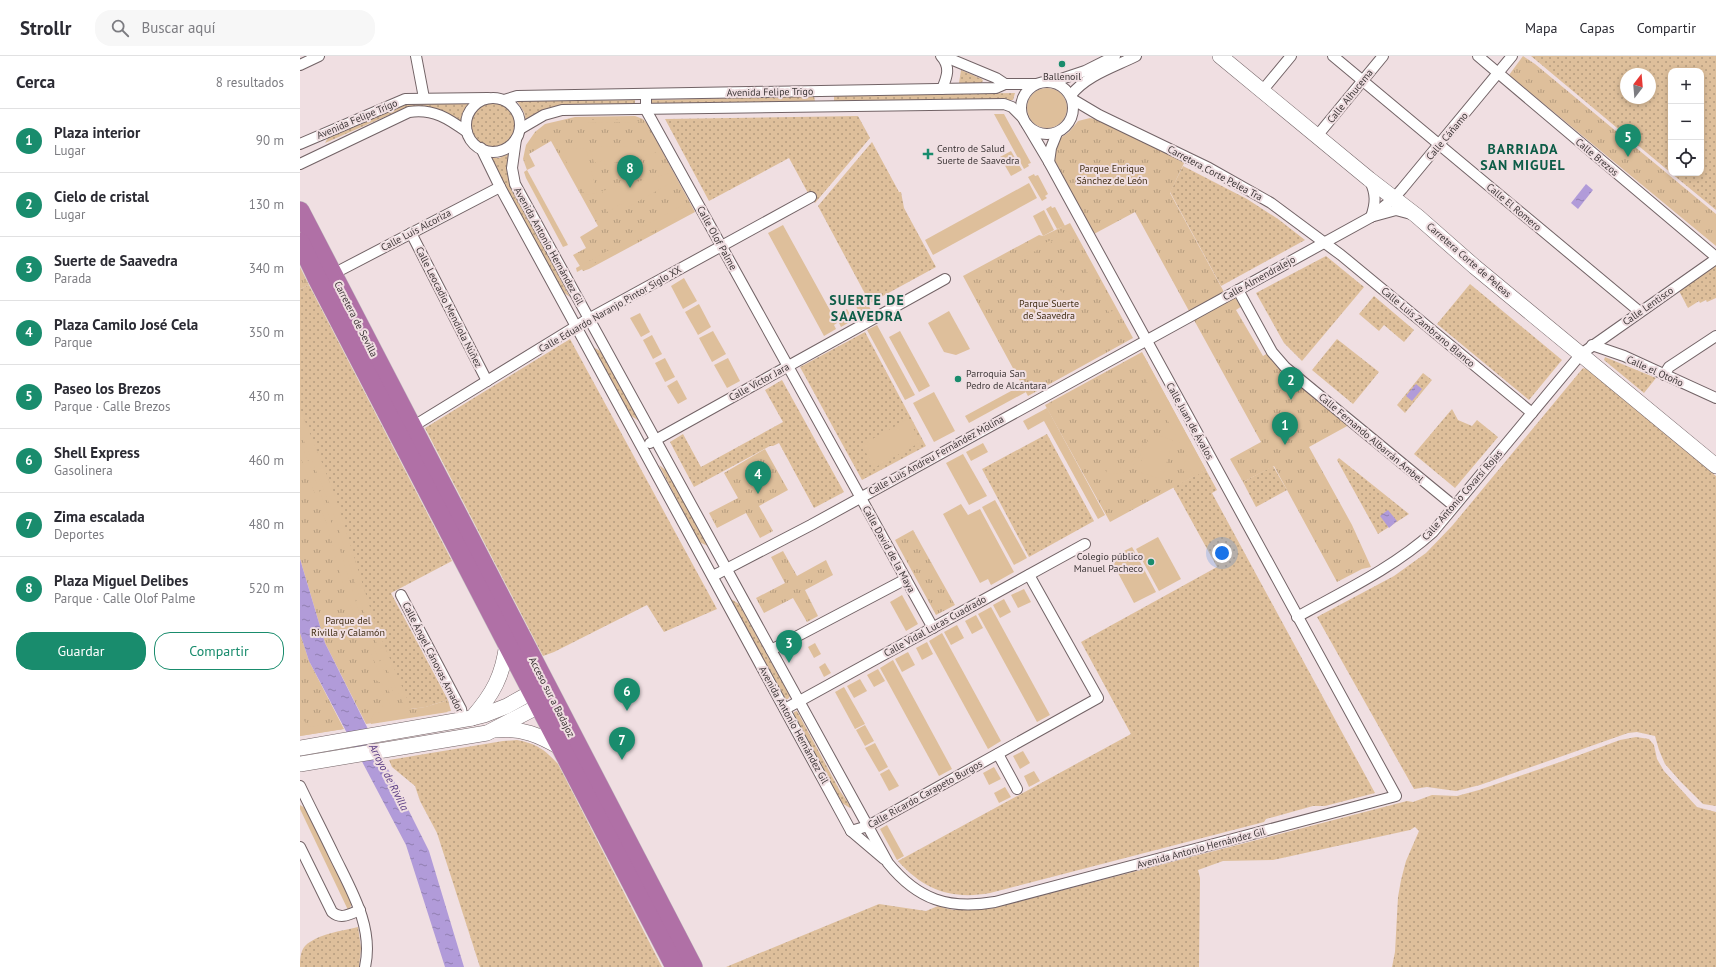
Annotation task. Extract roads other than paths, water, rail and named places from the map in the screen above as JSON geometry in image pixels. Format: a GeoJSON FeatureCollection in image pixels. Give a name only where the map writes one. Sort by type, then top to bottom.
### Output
{"type":"FeatureCollection","features":[{"type":"Feature","properties":{"kind":"highway","name":"Carretera de Sevilla"},"geometry":{"type":"LineString","coordinates":[[300,211],[333,274],[406,432]]}},
{"type":"Feature","properties":{"kind":"highway","name":"Carretera de Sevilla"},"geometry":{"type":"LineString","coordinates":[[300,242],[406,432]]}},
{"type":"Feature","properties":{"kind":"highway","name":"Acceso sur a Badajoz"},"geometry":{"type":"LineString","coordinates":[[406,432],[507,643],[543,694],[561,748],[675,967]]}},
{"type":"Feature","properties":{"kind":"highway","name":"Acceso sur a Badajoz"},"geometry":{"type":"LineString","coordinates":[[406,432],[543,694],[693,967]]}},
{"type":"Feature","properties":{"kind":"main road","name":"Carretera Corte de Peleas"},"geometry":{"type":"LineString","coordinates":[[1220,56],[1369,179],[1417,216],[1475,267],[1586,350],[1716,466]]}},
{"type":"Feature","properties":{"kind":"main road"},"geometry":{"type":"LineString","coordinates":[[468,719],[489,697],[501,675],[507,643]]}},
{"type":"Feature","properties":{"kind":"main road"},"geometry":{"type":"LineString","coordinates":[[300,748],[484,716],[507,706],[543,694]]}},
{"type":"Feature","properties":{"kind":"main road"},"geometry":{"type":"LineString","coordinates":[[300,764],[487,733],[543,694]]}},
{"type":"Feature","properties":{"kind":"main road"},"geometry":{"type":"LineString","coordinates":[[491,731],[509,730],[527,732],[561,748]]}},
{"type":"Feature","properties":{"kind":"street"},"geometry":{"type":"LineString","coordinates":[[300,65],[318,56]]}},
{"type":"Feature","properties":{"kind":"street"},"geometry":{"type":"LineString","coordinates":[[416,56],[424,98]]}},
{"type":"Feature","properties":{"kind":"street"},"geometry":{"type":"LineString","coordinates":[[942,56],[996,78],[1006,84]]}},
{"type":"Feature","properties":{"kind":"street"},"geometry":{"type":"LineString","coordinates":[[942,56],[946,62],[948,72],[942,89]]}},
{"type":"Feature","properties":{"kind":"street"},"geometry":{"type":"LineString","coordinates":[[1052,82],[1066,89],[1072,97],[1074,107],[1073,115],[1070,123],[1057,133],[1041,133],[1033,130],[1025,121],[1021,110],[1024,95],[1029,88],[1036,84],[1052,82],[1085,71],[1115,56]]}},
{"type":"Feature","properties":{"kind":"street"},"geometry":{"type":"LineString","coordinates":[[1072,97],[1078,87],[1088,79],[1136,56]]}},
{"type":"Feature","properties":{"kind":"street"},"geometry":{"type":"LineString","coordinates":[[1262,91],[1291,56]]}},
{"type":"Feature","properties":{"kind":"street","name":"Calle El Romero"},"geometry":{"type":"LineString","coordinates":[[1334,56],[1640,312]]}},
{"type":"Feature","properties":{"kind":"street","name":"Calle Alhucema"},"geometry":{"type":"LineString","coordinates":[[1317,136],[1382,56]]}},
{"type":"Feature","properties":{"kind":"street","name":"Calle Brezos"},"geometry":{"type":"LineString","coordinates":[[1478,56],[1716,258]]}},
{"type":"Feature","properties":{"kind":"street","name":"Calle Cáñamo"},"geometry":{"type":"LineString","coordinates":[[1396,200],[1439,144],[1512,56]]}},
{"type":"Feature","properties":{"kind":"street","name":"Avenida Felipe Trigo"},"geometry":{"type":"LineString","coordinates":[[504,100],[517,96],[996,88],[1006,84],[1036,84]]}},
{"type":"Feature","properties":{"kind":"street"},"geometry":{"type":"LineString","coordinates":[[824,91],[824,107]]}},
{"type":"Feature","properties":{"kind":"street"},"geometry":{"type":"LineString","coordinates":[[646,94],[646,110]]}},
{"type":"Feature","properties":{"kind":"street","name":"Carretera Corte Pelea Tra"},"geometry":{"type":"LineString","coordinates":[[1072,97],[1099,115],[1233,180],[1271,203],[1325,242]]}},
{"type":"Feature","properties":{"kind":"street","name":"Avenida Felipe Trigo"},"geometry":{"type":"LineString","coordinates":[[300,144],[399,101],[424,98],[488,98]]}},
{"type":"Feature","properties":{"kind":"street"},"geometry":{"type":"LineString","coordinates":[[488,98],[504,100],[516,111],[520,120],[520,129],[516,139],[509,146],[492,152],[481,148],[472,141],[467,132],[466,124],[470,111],[480,101],[488,98]]}},
{"type":"Feature","properties":{"kind":"street","name":"Avenida Felipe Trigo"},"geometry":{"type":"LineString","coordinates":[[520,129],[544,115],[562,110],[1004,104],[1012,107],[1025,121]]}},
{"type":"Feature","properties":{"kind":"street","name":"Calle Olof Palme"},"geometry":{"type":"LineString","coordinates":[[646,110],[788,366]]}},
{"type":"Feature","properties":{"kind":"street","name":"Avenida Felipe Trigo"},"geometry":{"type":"LineString","coordinates":[[300,164],[409,112],[427,111],[439,114],[467,132]]}},
{"type":"Feature","properties":{"kind":"street","name":"Carretera Corte Pelea Tra"},"geometry":{"type":"LineString","coordinates":[[1070,123],[1075,117],[1082,114],[1099,115]]}},
{"type":"Feature","properties":{"kind":"street","name":"Calle Juan de Ávalos"},"geometry":{"type":"LineString","coordinates":[[1025,121],[1147,340],[1332,679]]}},
{"type":"Feature","properties":{"kind":"street"},"geometry":{"type":"LineString","coordinates":[[1049,162],[1051,148],[1057,133]]}},
{"type":"Feature","properties":{"kind":"street","name":"Avenida Antonio Hernández Gil"},"geometry":{"type":"LineString","coordinates":[[516,139],[512,168],[515,184],[583,322],[628,420],[670,469],[785,709],[835,801],[854,830],[888,863],[899,877],[912,888],[926,896],[953,904],[967,906],[982,905],[1002,901],[1396,796],[1332,679]]}},
{"type":"Feature","properties":{"kind":"street","name":"Avenida Antonio Hernández Gil"},"geometry":{"type":"LineString","coordinates":[[481,148],[500,187],[559,294],[605,348],[696,545],[746,606],[888,863]]}},
{"type":"Feature","properties":{"kind":"street"},"geometry":{"type":"LineString","coordinates":[[1369,179],[1375,192],[1375,202],[1370,217]]}},
{"type":"Feature","properties":{"kind":"street","name":"Calle Luis Alcoriza"},"geometry":{"type":"LineString","coordinates":[[333,274],[500,187]]}},
{"type":"Feature","properties":{"kind":"street","name":"Calle Eduardo Naranjo Pintor Siglo XX"},"geometry":{"type":"LineString","coordinates":[[406,432],[583,322],[811,197]]}},
{"type":"Feature","properties":{"kind":"street","name":"Calle Almendralejo"},"geometry":{"type":"LineString","coordinates":[[1384,213],[1396,200]]}},
{"type":"Feature","properties":{"kind":"street","name":"Calle Almendralejo"},"geometry":{"type":"LineString","coordinates":[[1147,340],[1370,217],[1396,200]]}},
{"type":"Feature","properties":{"kind":"street","name":"Calle Almendralejo"},"geometry":{"type":"LineString","coordinates":[[1370,217],[1396,210],[1417,216]]}},
{"type":"Feature","properties":{"kind":"street","name":"Calle Leocadio Mendiola Núñez"},"geometry":{"type":"LineString","coordinates":[[411,233],[486,381]]}},
{"type":"Feature","properties":{"kind":"street","name":"Calle Luis Zambrano Blanco"},"geometry":{"type":"LineString","coordinates":[[1325,242],[1532,413]]}},
{"type":"Feature","properties":{"kind":"street","name":"Calle Lentisco"},"geometry":{"type":"LineString","coordinates":[[1586,350],[1716,258]]}},
{"type":"Feature","properties":{"kind":"street","name":"Calle Víctor Jara"},"geometry":{"type":"LineString","coordinates":[[649,443],[945,279]]}},
{"type":"Feature","properties":{"kind":"street","name":"Calle Fernando Albarrán Ambel"},"geometry":{"type":"LineString","coordinates":[[1238,290],[1272,352],[1285,367],[1454,506]]}},
{"type":"Feature","properties":{"kind":"street"},"geometry":{"type":"LineString","coordinates":[[1664,375],[1669,367],[1716,336]]}},
{"type":"Feature","properties":{"kind":"street","name":"Calle Luis Andreu Fernández Molina"},"geometry":{"type":"LineString","coordinates":[[720,573],[811,525],[1147,340]]}},
{"type":"Feature","properties":{"kind":"street","name":"Calle el Otoño"},"geometry":{"type":"LineString","coordinates":[[1586,350],[1624,356],[1716,398]]}},
{"type":"Feature","properties":{"kind":"street","name":"Calle Antonio Covarsí Rojas"},"geometry":{"type":"LineString","coordinates":[[1298,616],[1379,572],[1413,550],[1433,532],[1586,350]]}},
{"type":"Feature","properties":{"kind":"street","name":"Calle David de la Maya"},"geometry":{"type":"LineString","coordinates":[[788,366],[933,628]]}},
{"type":"Feature","properties":{"kind":"street","name":"Calle Vidal Lucas Cuadrado"},"geometry":{"type":"LineString","coordinates":[[785,709],[1085,544]]}},
{"type":"Feature","properties":{"kind":"street","name":"Calle Ricardo Carapeto Burgos"},"geometry":{"type":"LineString","coordinates":[[854,830],[868,826],[1098,698],[1029,575]]}},
{"type":"Feature","properties":{"kind":"street"},"geometry":{"type":"LineString","coordinates":[[771,650],[906,578]]}},
{"type":"Feature","properties":{"kind":"street","name":"Calle Ángel Cánovas Amador"},"geometry":{"type":"LineString","coordinates":[[401,595],[461,709],[468,719]]}},
{"type":"Feature","properties":{"kind":"street"},"geometry":{"type":"LineString","coordinates":[[998,754],[1017,790]]}},
{"type":"Feature","properties":{"kind":"street"},"geometry":{"type":"LineString","coordinates":[[300,786],[303,798],[360,910],[366,937],[368,956],[365,967]]}},
{"type":"Feature","properties":{"kind":"street"},"geometry":{"type":"LineString","coordinates":[[300,847],[332,912],[336,916],[342,917],[360,910]]}},
{"type":"Feature","properties":{"kind":"water"},"geometry":{"type":"Polygon","coordinates":[[[1586,184],[1593,190],[1578,209],[1571,203],[1586,184]]]}},
{"type":"Feature","properties":{"kind":"water"},"geometry":{"type":"Polygon","coordinates":[[[1416,384],[1422,389],[1412,401],[1406,396],[1416,384]]]}},
{"type":"Feature","properties":{"kind":"water"},"geometry":{"type":"Polygon","coordinates":[[[1388,510],[1397,521],[1389,528],[1380,516],[1388,510]]]}},
{"type":"Feature","properties":{"kind":"water","name":"Arroyo de Rivilla"},"geometry":{"type":"Polygon","coordinates":[[[300,559],[325,643],[429,851],[464,967],[445,967],[406,845],[309,661],[300,633],[300,559]]]}},
{"type":"Feature","properties":{"kind":"place","name":"Ballenoil"},"geometry":{"type":"Point","coordinates":[1062,64]}},
{"type":"Feature","properties":{"kind":"place","name":"Centro de Salud Suerte de Saavedra"},"geometry":{"type":"Point","coordinates":[928,154]}},
{"type":"Feature","properties":{"kind":"place","name":"Paseo los Brezos"},"geometry":{"type":"Point","coordinates":[1628,157]}},
{"type":"Feature","properties":{"kind":"place","name":"Plaza Miguel Delibes"},"geometry":{"type":"Point","coordinates":[630,188]}},
{"type":"Feature","properties":{"kind":"place","name":"Parroquia San Pedro de Alcántara"},"geometry":{"type":"Point","coordinates":[958,379]}},
{"type":"Feature","properties":{"kind":"place","name":"Cielo de cristal"},"geometry":{"type":"Point","coordinates":[1291,400]}},
{"type":"Feature","properties":{"kind":"place","name":"Plaza interior"},"geometry":{"type":"Point","coordinates":[1285,445]}},
{"type":"Feature","properties":{"kind":"place","name":"Plaza Camilo José Cela"},"geometry":{"type":"Point","coordinates":[758,494]}},
{"type":"Feature","properties":{"kind":"place","name":"Colegio público Manuel Pacheco"},"geometry":{"type":"Point","coordinates":[1151,562]}},
{"type":"Feature","properties":{"kind":"place","name":"Suerte de Saavedra"},"geometry":{"type":"Point","coordinates":[789,663]}},
{"type":"Feature","properties":{"kind":"place","name":"Shell Express"},"geometry":{"type":"Point","coordinates":[627,711]}},
{"type":"Feature","properties":{"kind":"place","name":"Zima escalada"},"geometry":{"type":"Point","coordinates":[622,760]}},
{"type":"Feature","properties":{"kind":"district","name":"BARRIADA SAN MIGUEL"},"geometry":{"type":"Point","coordinates":[1523,158]}},
{"type":"Feature","properties":{"kind":"district","name":"SUERTE DE SAAVEDRA"},"geometry":{"type":"Point","coordinates":[867,308]}},
{"type":"Feature","properties":{"kind":"park label","name":"Parque Enrique Sánchez de León"},"geometry":{"type":"Point","coordinates":[1112,174]}},
{"type":"Feature","properties":{"kind":"park label","name":"Parque Suerte de Saavedra"},"geometry":{"type":"Point","coordinates":[1049,308]}},
{"type":"Feature","properties":{"kind":"park label","name":"Parque del Rivilla y Calamón"},"geometry":{"type":"Point","coordinates":[348,626]}}]}
